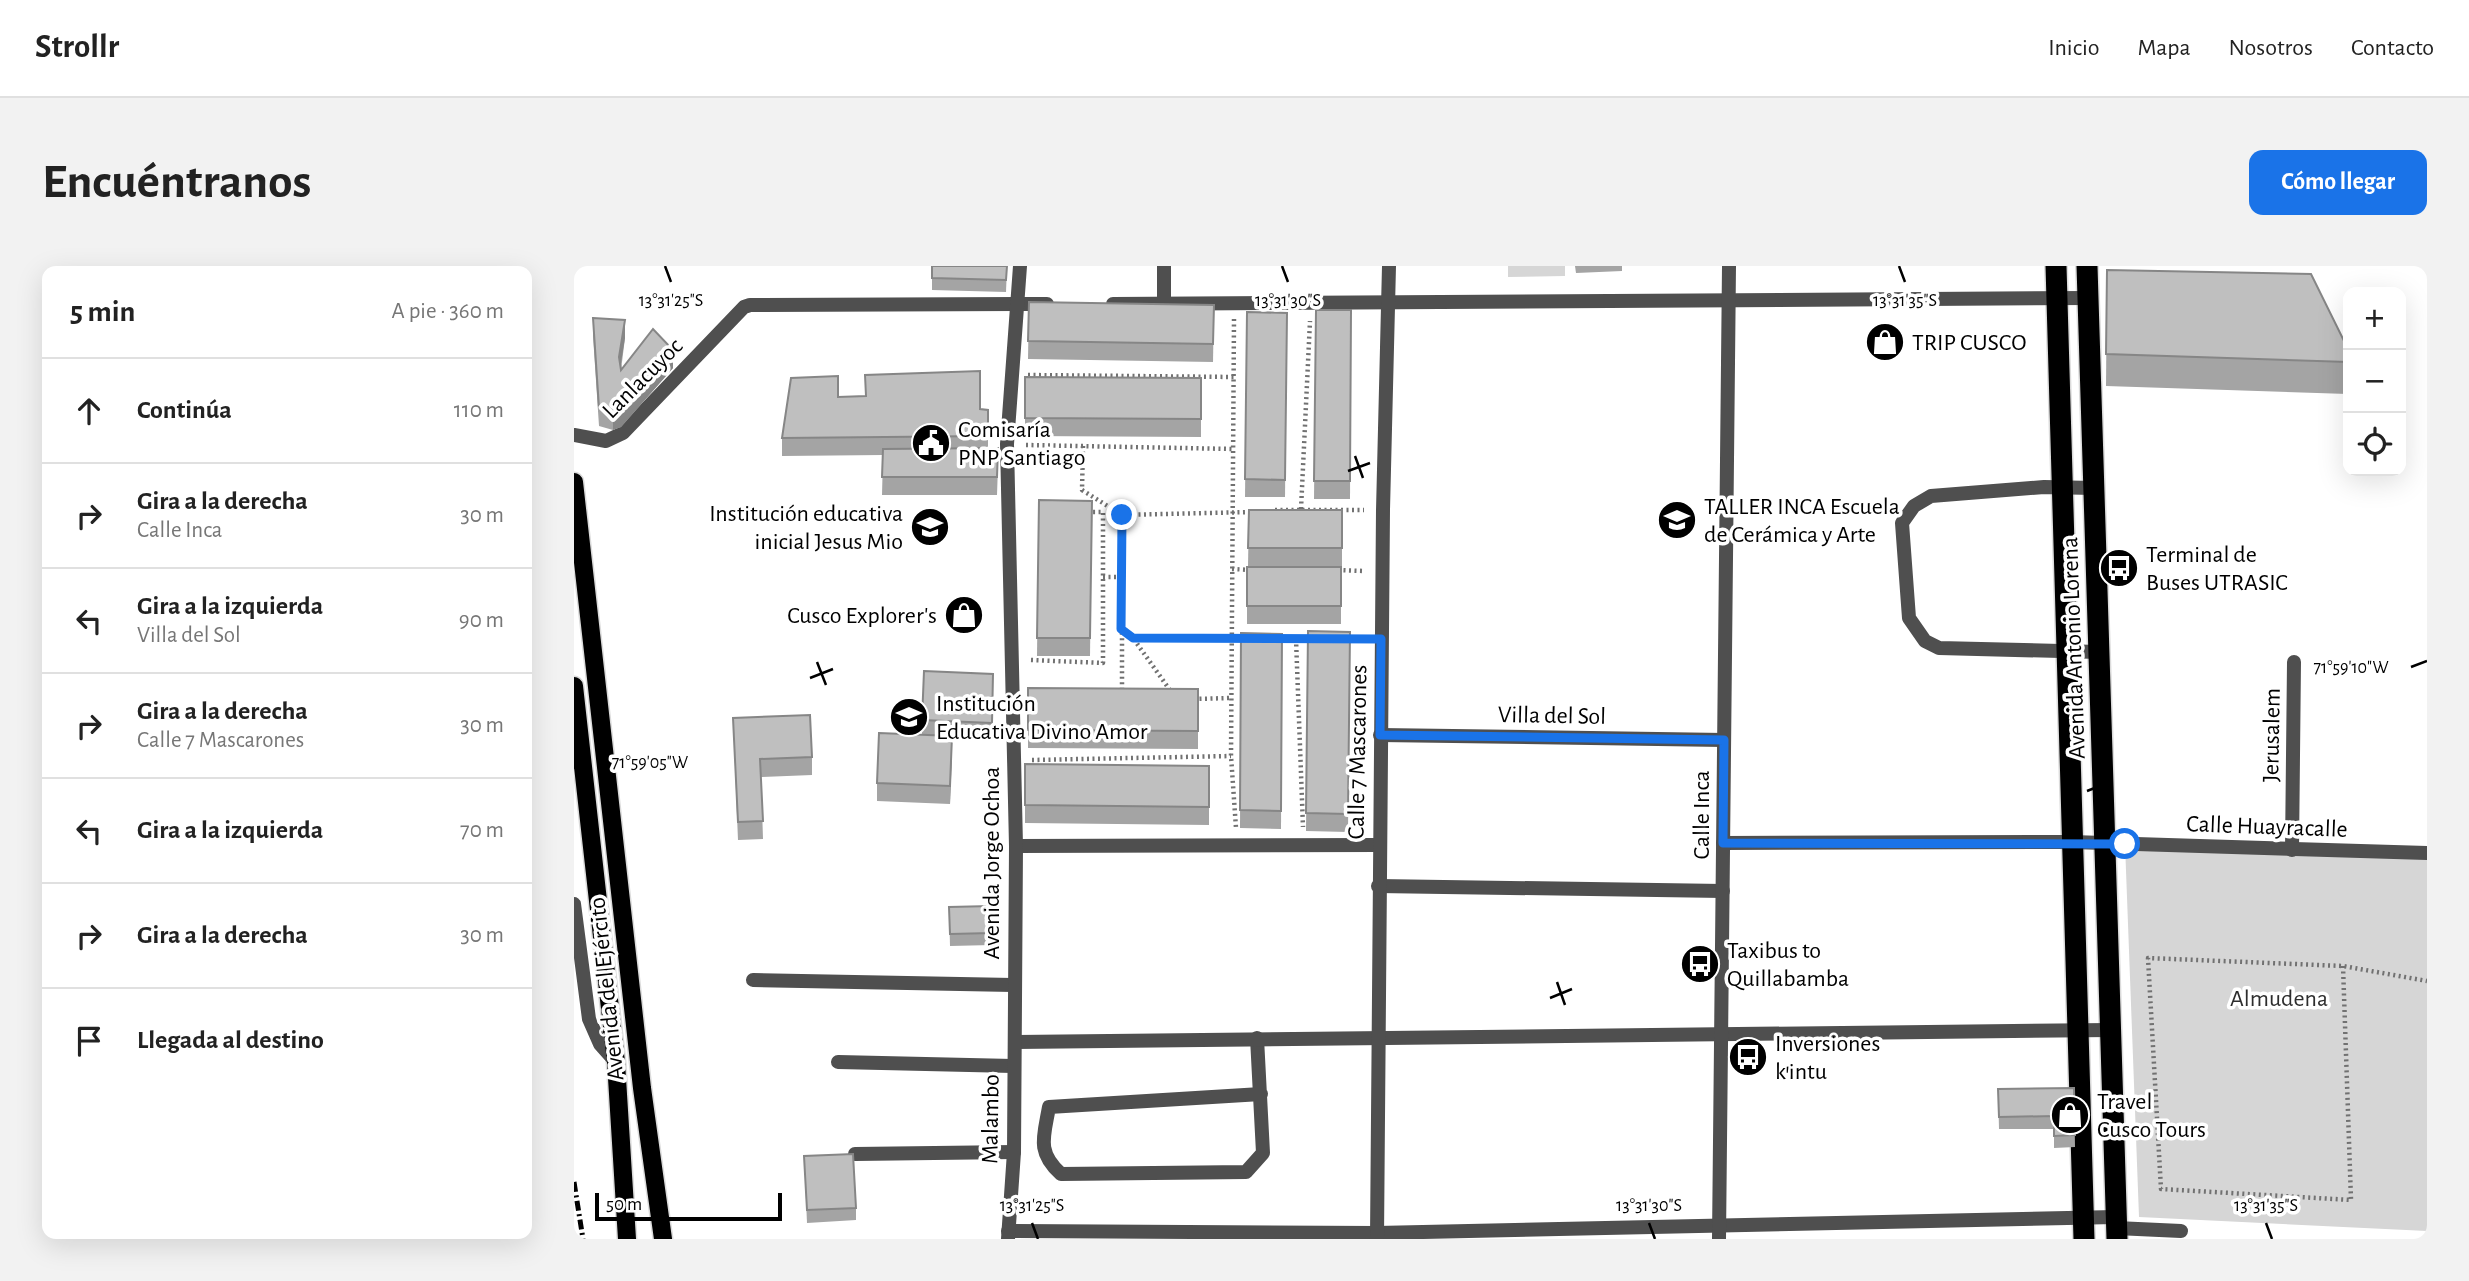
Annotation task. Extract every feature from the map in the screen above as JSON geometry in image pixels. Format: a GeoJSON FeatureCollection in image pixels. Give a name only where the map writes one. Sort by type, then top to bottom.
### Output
{"type":"FeatureCollection","features":[{"type":"Feature","properties":{"kind":"highway","name":"Avenida Antonio Lorena"},"geometry":{"type":"LineString","coordinates":[[2056,266],[2084,1229]]}},
{"type":"Feature","properties":{"kind":"highway","name":"Avenida Antonio Lorena"},"geometry":{"type":"LineString","coordinates":[[2087,266],[2116,1228]]}},
{"type":"Feature","properties":{"kind":"main road","name":"Avenida del Ejército"},"geometry":{"type":"LineString","coordinates":[[574,482],[642,1088],[663,1239]]}},
{"type":"Feature","properties":{"kind":"main road","name":"Avenida del Ejército"},"geometry":{"type":"LineString","coordinates":[[574,685],[616,1062],[627,1239]]}},
{"type":"Feature","properties":{"kind":"street","name":"Avenida Jorge Ochoa"},"geometry":{"type":"LineString","coordinates":[[1015,1042],[1013,985],[1016,846],[1007,444],[1020,266]]}},
{"type":"Feature","properties":{"kind":"street"},"geometry":{"type":"LineString","coordinates":[[1164,266],[1164,304]]}},
{"type":"Feature","properties":{"kind":"street","name":"Calle 7 Mascarones"},"geometry":{"type":"LineString","coordinates":[[1377,1236],[1380,735],[1375,510],[1389,266]]}},
{"type":"Feature","properties":{"kind":"street","name":"Calle Inca"},"geometry":{"type":"LineString","coordinates":[[1719,1233],[1729,266]]}},
{"type":"Feature","properties":{"kind":"street"},"geometry":{"type":"LineString","coordinates":[[1098,304],[2088,298]]}},
{"type":"Feature","properties":{"kind":"street","name":"Lanlacuyoc"},"geometry":{"type":"LineString","coordinates":[[574,435],[606,441],[623,433],[744,307],[750,305],[1059,304]]}},
{"type":"Feature","properties":{"kind":"street"},"geometry":{"type":"LineString","coordinates":[[2094,488],[1931,496],[1914,506],[1902,523],[1909,618],[1925,641],[1940,648],[2099,652]]}},
{"type":"Feature","properties":{"kind":"street","name":"Jerusalem"},"geometry":{"type":"LineString","coordinates":[[2292,850],[2294,662]]}},
{"type":"Feature","properties":{"kind":"street","name":"Villa del Sol"},"geometry":{"type":"LineString","coordinates":[[1380,735],[1724,740]]}},
{"type":"Feature","properties":{"kind":"street","name":"Calle Huayracalle"},"geometry":{"type":"LineString","coordinates":[[1723,843],[2073,842],[2427,853]]}},
{"type":"Feature","properties":{"kind":"street"},"geometry":{"type":"LineString","coordinates":[[1016,846],[1379,845]]}},
{"type":"Feature","properties":{"kind":"street"},"geometry":{"type":"LineString","coordinates":[[1378,886],[1723,891]]}},
{"type":"Feature","properties":{"kind":"street"},"geometry":{"type":"LineString","coordinates":[[574,904],[589,1019],[600,1044],[616,1062]]}},
{"type":"Feature","properties":{"kind":"street"},"geometry":{"type":"LineString","coordinates":[[753,980],[1013,985]]}},
{"type":"Feature","properties":{"kind":"street"},"geometry":{"type":"LineString","coordinates":[[1015,1042],[2110,1030]]}},
{"type":"Feature","properties":{"kind":"street"},"geometry":{"type":"LineString","coordinates":[[1257,1038],[1261,1094],[1263,1153],[1246,1172],[1061,1174],[1048,1163],[1043,1146],[1049,1107],[1261,1094]]}},
{"type":"Feature","properties":{"kind":"street","name":"Malambo"},"geometry":{"type":"LineString","coordinates":[[1008,1235],[1015,1042]]}},
{"type":"Feature","properties":{"kind":"street"},"geometry":{"type":"LineString","coordinates":[[838,1062],[1013,1066]]}},
{"type":"Feature","properties":{"kind":"street"},"geometry":{"type":"LineString","coordinates":[[855,1154],[1013,1152]]}},
{"type":"Feature","properties":{"kind":"street"},"geometry":{"type":"LineString","coordinates":[[1008,1235],[1377,1236],[2116,1228],[2181,1231]]}},
{"type":"Feature","properties":{"kind":"path"},"geometry":{"type":"LineString","coordinates":[[1230,845],[1237,835],[1231,756],[1234,303]]}},
{"type":"Feature","properties":{"kind":"path"},"geometry":{"type":"LineString","coordinates":[[1301,509],[1310,318]]}},
{"type":"Feature","properties":{"kind":"path"},"geometry":{"type":"LineString","coordinates":[[1221,319],[1247,319]]}},
{"type":"Feature","properties":{"kind":"path"},"geometry":{"type":"LineString","coordinates":[[1298,319],[1323,319]]}},
{"type":"Feature","properties":{"kind":"path"},"geometry":{"type":"LineString","coordinates":[[1023,375],[1234,377]]}},
{"type":"Feature","properties":{"kind":"path"},"geometry":{"type":"LineString","coordinates":[[1007,444],[1233,449]]}},
{"type":"Feature","properties":{"kind":"path"},"geometry":{"type":"LineString","coordinates":[[1083,446],[1082,491],[1122,515],[1260,511]]}},
{"type":"Feature","properties":{"kind":"path"},"geometry":{"type":"LineString","coordinates":[[1368,497],[1375,510]]}},
{"type":"Feature","properties":{"kind":"path"},"geometry":{"type":"LineString","coordinates":[[1274,510],[1375,510]]}},
{"type":"Feature","properties":{"kind":"path"},"geometry":{"type":"LineString","coordinates":[[1367,523],[1375,510]]}},
{"type":"Feature","properties":{"kind":"path"},"geometry":{"type":"LineString","coordinates":[[1023,659],[1103,663],[1103,512],[1077,512]]}},
{"type":"Feature","properties":{"kind":"path"},"geometry":{"type":"LineString","coordinates":[[1122,515],[1123,700]]}},
{"type":"Feature","properties":{"kind":"path"},"geometry":{"type":"LineString","coordinates":[[1366,584],[1367,559]]}},
{"type":"Feature","properties":{"kind":"path"},"geometry":{"type":"LineString","coordinates":[[1232,569],[1259,570]]}},
{"type":"Feature","properties":{"kind":"path"},"geometry":{"type":"LineString","coordinates":[[1326,570],[1366,570]]}},
{"type":"Feature","properties":{"kind":"path"},"geometry":{"type":"LineString","coordinates":[[1103,577],[1122,576]]}},
{"type":"Feature","properties":{"kind":"path"},"geometry":{"type":"LineString","coordinates":[[1121,629],[1133,638],[1177,699],[1163,699]]}},
{"type":"Feature","properties":{"kind":"path"},"geometry":{"type":"LineString","coordinates":[[1133,638],[1258,638]]}},
{"type":"Feature","properties":{"kind":"path"},"geometry":{"type":"LineString","coordinates":[[1270,639],[1324,639]]}},
{"type":"Feature","properties":{"kind":"path"},"geometry":{"type":"LineString","coordinates":[[1296,639],[1304,835]]}},
{"type":"Feature","properties":{"kind":"path"},"geometry":{"type":"LineString","coordinates":[[1190,699],[1231,698]]}},
{"type":"Feature","properties":{"kind":"path"},"geometry":{"type":"LineString","coordinates":[[1024,760],[1231,756]]}},
{"type":"Feature","properties":{"kind":"path"},"geometry":{"type":"LineString","coordinates":[[2343,966],[2351,1200],[2161,1189],[2148,958],[2343,966],[2427,981]]}},
{"type":"Feature","properties":{"kind":"green space"},"geometry":{"type":"Polygon","coordinates":[[[1508,266],[1565,266],[1565,276],[1508,277],[1508,266]]]}},
{"type":"Feature","properties":{"kind":"green space","name":"Almudena"},"geometry":{"type":"Polygon","coordinates":[[[2125,844],[2427,853],[2427,1231],[2139,1217],[2125,844]]]}},
{"type":"Feature","properties":{"kind":"building"},"geometry":{"type":"Polygon","coordinates":[[[932,266],[1007,266],[1006,280],[932,278],[932,266]]]}},
{"type":"Feature","properties":{"kind":"building"},"geometry":{"type":"Polygon","coordinates":[[[2107,270],[2311,274],[2343,339],[2343,362],[2106,354],[2107,270]]]}},
{"type":"Feature","properties":{"kind":"building"},"geometry":{"type":"Polygon","coordinates":[[[1029,302],[1214,305],[1213,344],[1028,341],[1029,302]]]}},
{"type":"Feature","properties":{"kind":"building"},"geometry":{"type":"Polygon","coordinates":[[[1316,310],[1351,310],[1350,481],[1314,481],[1316,310]]]}},
{"type":"Feature","properties":{"kind":"building"},"geometry":{"type":"Polygon","coordinates":[[[1247,312],[1287,313],[1285,480],[1245,479],[1247,312]]]}},
{"type":"Feature","properties":{"kind":"building"},"geometry":{"type":"Polygon","coordinates":[[[593,318],[625,320],[619,357],[621,370],[653,329],[673,350],[621,409],[613,412],[599,408],[593,318]]]}},
{"type":"Feature","properties":{"kind":"building"},"geometry":{"type":"Polygon","coordinates":[[[980,371],[980,409],[988,410],[988,436],[782,438],[791,378],[838,376],[838,397],[866,396],[865,375],[980,371]]]}},
{"type":"Feature","properties":{"kind":"building"},"geometry":{"type":"Polygon","coordinates":[[[1025,377],[1201,378],[1201,419],[1025,418],[1025,377]]]}},
{"type":"Feature","properties":{"kind":"building"},"geometry":{"type":"Polygon","coordinates":[[[998,448],[997,477],[882,477],[883,449],[998,448]]]}},
{"type":"Feature","properties":{"kind":"building"},"geometry":{"type":"Polygon","coordinates":[[[1039,500],[1092,501],[1090,638],[1037,638],[1039,500]]]}},
{"type":"Feature","properties":{"kind":"building"},"geometry":{"type":"Polygon","coordinates":[[[1249,510],[1342,510],[1342,548],[1248,548],[1249,510]]]}},
{"type":"Feature","properties":{"kind":"building"},"geometry":{"type":"Polygon","coordinates":[[[1247,567],[1341,567],[1341,606],[1247,606],[1247,567]]]}},
{"type":"Feature","properties":{"kind":"building"},"geometry":{"type":"Polygon","coordinates":[[[1308,631],[1350,632],[1348,814],[1306,813],[1308,631]]]}},
{"type":"Feature","properties":{"kind":"building"},"geometry":{"type":"Polygon","coordinates":[[[1241,633],[1282,634],[1281,811],[1240,810],[1241,633]]]}},
{"type":"Feature","properties":{"kind":"building"},"geometry":{"type":"Polygon","coordinates":[[[924,671],[993,674],[992,723],[922,720],[924,671]]]}},
{"type":"Feature","properties":{"kind":"building"},"geometry":{"type":"Polygon","coordinates":[[[1028,688],[1198,689],[1198,731],[1028,730],[1028,688]]]}},
{"type":"Feature","properties":{"kind":"building"},"geometry":{"type":"Polygon","coordinates":[[[810,715],[812,757],[760,759],[763,821],[738,822],[733,718],[810,715]]]}},
{"type":"Feature","properties":{"kind":"building"},"geometry":{"type":"Polygon","coordinates":[[[879,733],[952,736],[950,786],[877,783],[879,733]]]}},
{"type":"Feature","properties":{"kind":"building"},"geometry":{"type":"Polygon","coordinates":[[[1025,764],[1209,766],[1209,807],[1025,805],[1025,764]]]}},
{"type":"Feature","properties":{"kind":"building"},"geometry":{"type":"Polygon","coordinates":[[[991,906],[992,933],[950,934],[949,907],[991,906]]]}},
{"type":"Feature","properties":{"kind":"building"},"geometry":{"type":"Polygon","coordinates":[[[2074,1088],[2075,1135],[2054,1136],[2054,1116],[1999,1117],[1998,1089],[2074,1088]]]}},
{"type":"Feature","properties":{"kind":"building"},"geometry":{"type":"Polygon","coordinates":[[[853,1154],[856,1208],[807,1210],[804,1156],[853,1154]]]}},
{"type":"Feature","properties":{"kind":"railway"},"geometry":{"type":"LineString","coordinates":[[574,1182],[583,1239]]}},
{"type":"Feature","properties":{"kind":"place","name":"TRIP CUSCO"},"geometry":{"type":"Point","coordinates":[1885,342]}},
{"type":"Feature","properties":{"kind":"place","name":"Comisaría PNP Santiago"},"geometry":{"type":"Point","coordinates":[931,443]}},
{"type":"Feature","properties":{"kind":"place","name":"TALLER INCA Escuela de Cerámica y Arte"},"geometry":{"type":"Point","coordinates":[1677,520]}},
{"type":"Feature","properties":{"kind":"place","name":"Institución educativa inicial Jesus Mio"},"geometry":{"type":"Point","coordinates":[930,527]}},
{"type":"Feature","properties":{"kind":"place","name":"Terminal de Buses UTRASIC"},"geometry":{"type":"Point","coordinates":[2119,568]}},
{"type":"Feature","properties":{"kind":"place","name":"Cusco Explorer's"},"geometry":{"type":"Point","coordinates":[964,615]}},
{"type":"Feature","properties":{"kind":"place","name":"Institución Educativa Divino Amor"},"geometry":{"type":"Point","coordinates":[909,717]}},
{"type":"Feature","properties":{"kind":"place","name":"Taxibus to Quillabamba"},"geometry":{"type":"Point","coordinates":[1700,964]}},
{"type":"Feature","properties":{"kind":"place","name":"Inversiones k'intu"},"geometry":{"type":"Point","coordinates":[1748,1057]}},
{"type":"Feature","properties":{"kind":"place","name":"Travel Cusco Tours"},"geometry":{"type":"Point","coordinates":[2070,1115]}},
{"type":"Feature","properties":{"kind":"route"},"geometry":{"type":"LineString","coordinates":[[1122,515],[1121,629],[1133,638],[1381,639],[1380,735],[1724,740],[1723,843],[2125,844]]}}]}
